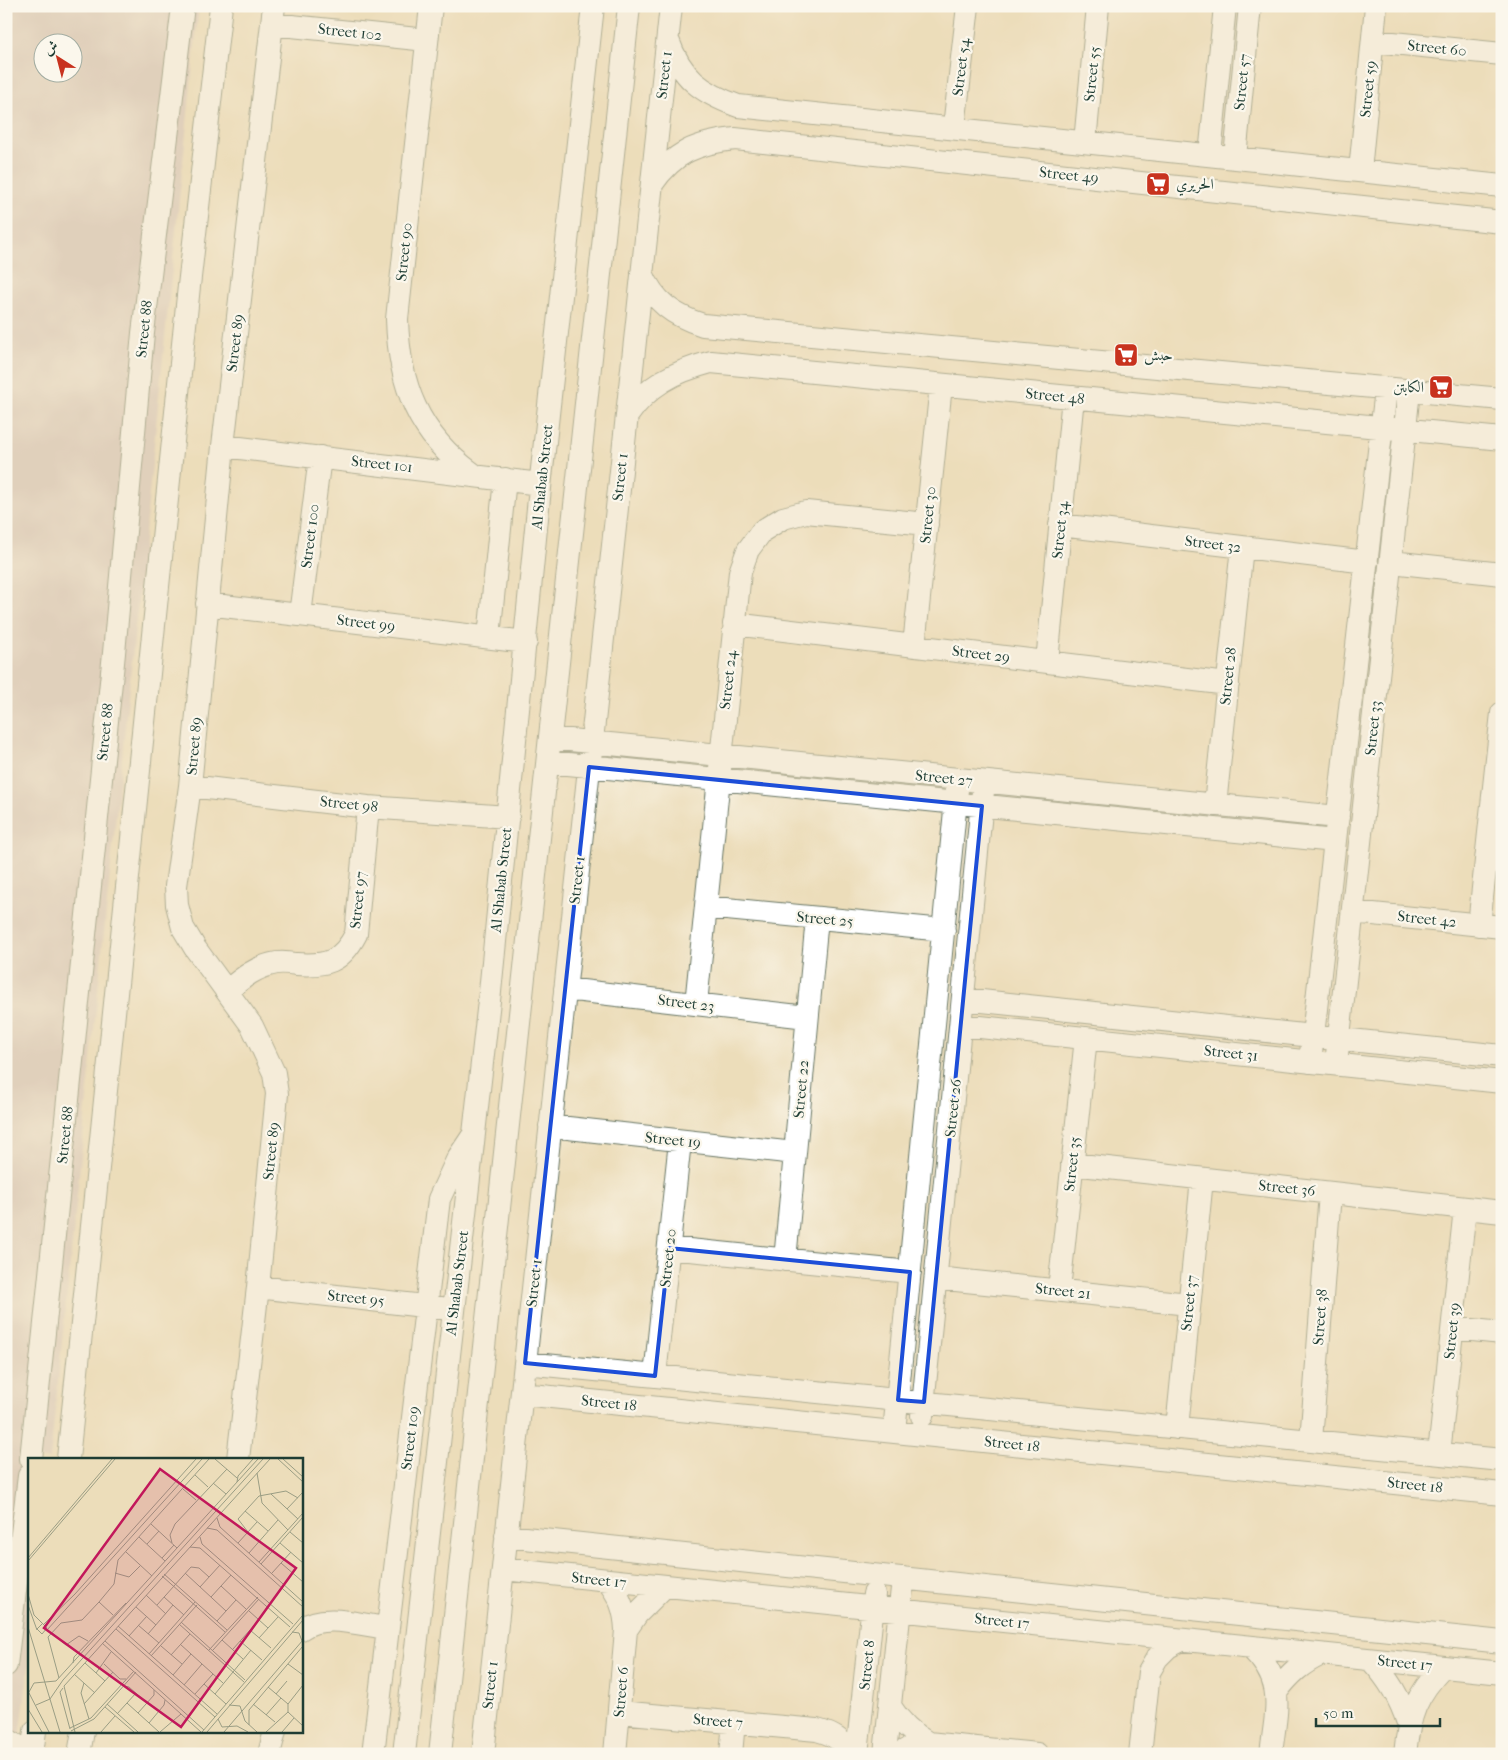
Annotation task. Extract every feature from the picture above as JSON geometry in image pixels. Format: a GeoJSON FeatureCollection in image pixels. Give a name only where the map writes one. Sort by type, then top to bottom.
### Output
{"type":"FeatureCollection","features":[{"type":"Feature","properties":{"kind":"street","name":"Street 88"},"geometry":{"type":"LineString","coordinates":[[31,1458],[143,333],[183,6]]}},
{"type":"Feature","properties":{"kind":"street"},"geometry":{"type":"LineString","coordinates":[[68,1458],[185,315],[221,6]]}},
{"type":"Feature","properties":{"kind":"street","name":"Street 90"},"geometry":{"type":"LineString","coordinates":[[431,6],[397,319],[398,348],[403,373],[424,425],[437,444],[473,474]]}},
{"type":"Feature","properties":{"kind":"street","name":"Al Shabab Street"},"geometry":{"type":"LineString","coordinates":[[404,1754],[475,1132],[526,642],[540,484],[593,6]]}},
{"type":"Feature","properties":{"kind":"street"},"geometry":{"type":"LineString","coordinates":[[440,1754],[629,6]]}},
{"type":"Feature","properties":{"kind":"street","name":"Street 1"},"geometry":{"type":"LineString","coordinates":[[483,1754],[671,6]]}},
{"type":"Feature","properties":{"kind":"street","name":"Street 54"},"geometry":{"type":"LineString","coordinates":[[954,128],[968,6]]}},
{"type":"Feature","properties":{"kind":"street","name":"Street 55"},"geometry":{"type":"LineString","coordinates":[[1085,142],[1098,6]]}},
{"type":"Feature","properties":{"kind":"street","name":"Street 57"},"geometry":{"type":"LineString","coordinates":[[1210,155],[1225,6]]}},
{"type":"Feature","properties":{"kind":"street","name":"Street 57"},"geometry":{"type":"LineString","coordinates":[[1235,157],[1250,6]]}},
{"type":"Feature","properties":{"kind":"street","name":"Street 59"},"geometry":{"type":"LineString","coordinates":[[1360,171],[1376,6]]}},
{"type":"Feature","properties":{"kind":"street","name":"Street 102"},"geometry":{"type":"LineString","coordinates":[[273,15],[427,40]]}},
{"type":"Feature","properties":{"kind":"street","name":"Street 89"},"geometry":{"type":"LineString","coordinates":[[238,1458],[258,1287],[277,1094],[274,1074],[266,1052],[252,1026],[195,948],[183,928],[177,905],[176,886],[190,786],[223,446],[273,15]]}},
{"type":"Feature","properties":{"kind":"street"},"geometry":{"type":"LineString","coordinates":[[667,39],[674,58],[690,80],[712,96],[738,106],[1502,186]]}},
{"type":"Feature","properties":{"kind":"street","name":"Street 60"},"geometry":{"type":"LineString","coordinates":[[1373,41],[1502,54]]}},
{"type":"Feature","properties":{"kind":"street","name":"Street 49"},"geometry":{"type":"LineString","coordinates":[[652,184],[662,169],[683,152],[708,142],[736,139],[1502,222]]}},
{"type":"Feature","properties":{"kind":"street"},"geometry":{"type":"LineString","coordinates":[[642,273],[647,286],[662,304],[681,318],[703,325],[1502,399]]}},
{"type":"Feature","properties":{"kind":"street","name":"Street 48"},"geometry":{"type":"LineString","coordinates":[[627,416],[637,401],[659,383],[684,369],[711,362],[1502,439]]}},
{"type":"Feature","properties":{"kind":"street"},"geometry":{"type":"LineString","coordinates":[[552,377],[589,381]]}},
{"type":"Feature","properties":{"kind":"street","name":"Street 30"},"geometry":{"type":"LineString","coordinates":[[914,646],[942,385]]}},
{"type":"Feature","properties":{"kind":"street","name":"Street 33"},"geometry":{"type":"LineString","coordinates":[[1310,1062],[1386,389]]}},
{"type":"Feature","properties":{"kind":"street","name":"Street 33"},"geometry":{"type":"LineString","coordinates":[[1336,1064],[1409,391]]}},
{"type":"Feature","properties":{"kind":"street","name":"Street 34"},"geometry":{"type":"LineString","coordinates":[[1047,662],[1073,397]]}},
{"type":"Feature","properties":{"kind":"street","name":"Street 101"},"geometry":{"type":"LineString","coordinates":[[223,446],[473,474],[540,484]]}},
{"type":"Feature","properties":{"kind":"street","name":"Street 100"},"geometry":{"type":"LineString","coordinates":[[300,615],[320,457]]}},
{"type":"Feature","properties":{"kind":"street"},"geometry":{"type":"LineString","coordinates":[[488,638],[505,480]]}},
{"type":"Feature","properties":{"kind":"street","name":"Street 24"},"geometry":{"type":"LineString","coordinates":[[696,1004],[734,624],[740,572],[748,550],[762,531],[782,518],[806,512],[927,524]]}},
{"type":"Feature","properties":{"kind":"street","name":"Street 32"},"geometry":{"type":"LineString","coordinates":[[1060,525],[1367,562]]}},
{"type":"Feature","properties":{"kind":"street","name":"Street 28"},"geometry":{"type":"LineString","coordinates":[[1215,805],[1242,547]]}},
{"type":"Feature","properties":{"kind":"street"},"geometry":{"type":"LineString","coordinates":[[1391,562],[1502,574]]}},
{"type":"Feature","properties":{"kind":"street","name":"Street 99"},"geometry":{"type":"LineString","coordinates":[[207,604],[526,642]]}},
{"type":"Feature","properties":{"kind":"street","name":"Street 29"},"geometry":{"type":"LineString","coordinates":[[734,624],[1228,684]]}},
{"type":"Feature","properties":{"kind":"street"},"geometry":{"type":"LineString","coordinates":[[1479,925],[1496,824],[1502,713]]}},
{"type":"Feature","properties":{"kind":"street","name":"Street 27"},"geometry":{"type":"LineString","coordinates":[[550,738],[1338,817]]}},
{"type":"Feature","properties":{"kind":"street","name":"Street 27"},"geometry":{"type":"LineString","coordinates":[[548,762],[1335,841]]}},
{"type":"Feature","properties":{"kind":"street","name":"Street 26"},"geometry":{"type":"LineString","coordinates":[[894,1432],[958,779]]}},
{"type":"Feature","properties":{"kind":"street","name":"Street 26"},"geometry":{"type":"LineString","coordinates":[[920,1434],[984,782]]}},
{"type":"Feature","properties":{"kind":"street","name":"Street 98"},"geometry":{"type":"LineString","coordinates":[[190,786],[368,807],[508,817]]}},
{"type":"Feature","properties":{"kind":"street","name":"Street 97"},"geometry":{"type":"LineString","coordinates":[[227,990],[259,968],[278,963],[324,964],[338,958],[349,948],[356,934],[368,807]]}},
{"type":"Feature","properties":{"kind":"street","name":"Street 25"},"geometry":{"type":"LineString","coordinates":[[706,907],[944,930]]}},
{"type":"Feature","properties":{"kind":"street","name":"Street 42"},"geometry":{"type":"LineString","coordinates":[[1353,912],[1502,927]]}},
{"type":"Feature","properties":{"kind":"street","name":"Street 22"},"geometry":{"type":"LineString","coordinates":[[785,1260],[817,918]]}},
{"type":"Feature","properties":{"kind":"street"},"geometry":{"type":"LineString","coordinates":[[84,941],[122,942]]}},
{"type":"Feature","properties":{"kind":"street","name":"Street 23"},"geometry":{"type":"LineString","coordinates":[[565,989],[808,1017]]}},
{"type":"Feature","properties":{"kind":"street","name":"Street 31"},"geometry":{"type":"LineString","coordinates":[[963,999],[1502,1056]]}},
{"type":"Feature","properties":{"kind":"street","name":"Street 31"},"geometry":{"type":"LineString","coordinates":[[961,1025],[1502,1082]]}},
{"type":"Feature","properties":{"kind":"street","name":"Street 35"},"geometry":{"type":"LineString","coordinates":[[1059,1290],[1086,1038]]}},
{"type":"Feature","properties":{"kind":"street","name":"Street 19"},"geometry":{"type":"LineString","coordinates":[[550,1126],[795,1153]]}},
{"type":"Feature","properties":{"kind":"street","name":"Street 109"},"geometry":{"type":"LineString","coordinates":[[373,1754],[386,1628],[439,1199],[458,1158],[475,1132]]}},
{"type":"Feature","properties":{"kind":"street","name":"Street 20"},"geometry":{"type":"LineString","coordinates":[[655,1376],[680,1140]]}},
{"type":"Feature","properties":{"kind":"street","name":"Street 36"},"geometry":{"type":"LineString","coordinates":[[1072,1164],[1502,1212]]}},
{"type":"Feature","properties":{"kind":"street","name":"Street 37"},"geometry":{"type":"LineString","coordinates":[[1177,1428],[1202,1179]]}},
{"type":"Feature","properties":{"kind":"street","name":"Street 38"},"geometry":{"type":"LineString","coordinates":[[1311,1441],[1330,1193]]}},
{"type":"Feature","properties":{"kind":"street","name":"Street 39"},"geometry":{"type":"LineString","coordinates":[[1439,1454],[1465,1208]]}},
{"type":"Feature","properties":{"kind":"street"},"geometry":{"type":"LineString","coordinates":[[669,1248],[910,1272]]}},
{"type":"Feature","properties":{"kind":"street"},"geometry":{"type":"LineString","coordinates":[[462,1252],[494,1254]]}},
{"type":"Feature","properties":{"kind":"street","name":"Street 21"},"geometry":{"type":"LineString","coordinates":[[936,1278],[1189,1304]]}},
{"type":"Feature","properties":{"kind":"street","name":"Street 95"},"geometry":{"type":"LineString","coordinates":[[258,1287],[454,1309]]}},
{"type":"Feature","properties":{"kind":"street"},"geometry":{"type":"LineString","coordinates":[[1453,1328],[1502,1333]]}},
{"type":"Feature","properties":{"kind":"street"},"geometry":{"type":"LineString","coordinates":[[525,1363],[1502,1460]]}},
{"type":"Feature","properties":{"kind":"street","name":"Street 18"},"geometry":{"type":"LineString","coordinates":[[522,1394],[1502,1494]]}},
{"type":"Feature","properties":{"kind":"street"},"geometry":{"type":"LineString","coordinates":[[6,1665],[28,1484]]}},
{"type":"Feature","properties":{"kind":"street","name":"Street 17"},"geometry":{"type":"LineString","coordinates":[[506,1536],[1502,1642]]}},
{"type":"Feature","properties":{"kind":"street","name":"Street 17"},"geometry":{"type":"LineString","coordinates":[[503,1569],[1502,1673]]}},
{"type":"Feature","properties":{"kind":"street","name":"Street 8"},"geometry":{"type":"LineString","coordinates":[[857,1754],[876,1575]]}},
{"type":"Feature","properties":{"kind":"street","name":"Street 8"},"geometry":{"type":"LineString","coordinates":[[885,1754],[904,1578]]}},
{"type":"Feature","properties":{"kind":"street","name":"Street 6"},"geometry":{"type":"LineString","coordinates":[[607,1580],[619,1594],[625,1612],[626,1630],[615,1754]]}},
{"type":"Feature","properties":{"kind":"street"},"geometry":{"type":"LineString","coordinates":[[626,1630],[637,1614],[665,1586]]}},
{"type":"Feature","properties":{"kind":"street"},"geometry":{"type":"LineString","coordinates":[[302,1629],[317,1622],[331,1621],[386,1628]]}},
{"type":"Feature","properties":{"kind":"street"},"geometry":{"type":"LineString","coordinates":[[1126,1634],[1144,1658],[1149,1672]]}},
{"type":"Feature","properties":{"kind":"street"},"geometry":{"type":"LineString","coordinates":[[1140,1754],[1149,1672],[1157,1658],[1168,1647],[1182,1640]]}},
{"type":"Feature","properties":{"kind":"street"},"geometry":{"type":"LineString","coordinates":[[1250,1648],[1263,1659],[1272,1674],[1277,1691],[1271,1754]]}},
{"type":"Feature","properties":{"kind":"street"},"geometry":{"type":"LineString","coordinates":[[1277,1691],[1288,1675],[1303,1663],[1320,1655]]}},
{"type":"Feature","properties":{"kind":"street"},"geometry":{"type":"LineString","coordinates":[[1371,1660],[1387,1678],[1400,1700],[1408,1723]]}},
{"type":"Feature","properties":{"kind":"street"},"geometry":{"type":"LineString","coordinates":[[1405,1754],[1408,1723],[1416,1702],[1427,1683],[1443,1667]]}},
{"type":"Feature","properties":{"kind":"street","name":"Street 7"},"geometry":{"type":"LineString","coordinates":[[817,1730],[835,1725],[850,1716],[862,1704]]}},
{"type":"Feature","properties":{"kind":"street"},"geometry":{"type":"LineString","coordinates":[[890,1706],[906,1728],[928,1744]]}},
{"type":"Feature","properties":{"kind":"street","name":"Street 7"},"geometry":{"type":"LineString","coordinates":[[619,1712],[817,1730],[830,1734],[842,1741],[851,1754]]}},
{"type":"Feature","properties":{"kind":"street"},"geometry":{"type":"LineString","coordinates":[[731,1754],[734,1722]]}},
{"type":"Feature","properties":{"kind":"street"},"geometry":{"type":"LineString","coordinates":[[32,1754],[35,1732]]}},
{"type":"Feature","properties":{"kind":"street"},"geometry":{"type":"LineString","coordinates":[[79,1754],[83,1732]]}},
{"type":"Feature","properties":{"kind":"street"},"geometry":{"type":"LineString","coordinates":[[269,1754],[275,1732]]}},
{"type":"Feature","properties":{"kind":"street"},"geometry":{"type":"LineString","coordinates":[[6,1739],[25,1754]]}},
{"type":"Feature","properties":{"kind":"street"},"geometry":{"type":"LineString","coordinates":[[899,1754],[911,1747],[928,1744],[1037,1754]]}},
{"type":"Feature","properties":{"kind":"highlighted area"},"geometry":{"type":"Polygon","coordinates":[[[589,767],[982,806],[924,1402],[898,1400],[910,1272],[669,1248],[655,1376],[525,1363],[589,767]]]}},
{"type":"Feature","properties":{"kind":"shaded area"},"geometry":{"type":"Polygon","coordinates":[[[6,6],[199,6],[50,1458],[28,1458],[28,1673],[18,1754],[6,1754],[6,6]]]}},
{"type":"Feature","properties":{"kind":"place","name":"الحريري"},"geometry":{"type":"Point","coordinates":[1158,184]}},
{"type":"Feature","properties":{"kind":"place","name":"حبش"},"geometry":{"type":"Point","coordinates":[1126,355]}},
{"type":"Feature","properties":{"kind":"place","name":"الكابتن"},"geometry":{"type":"Point","coordinates":[1441,387]}}]}
